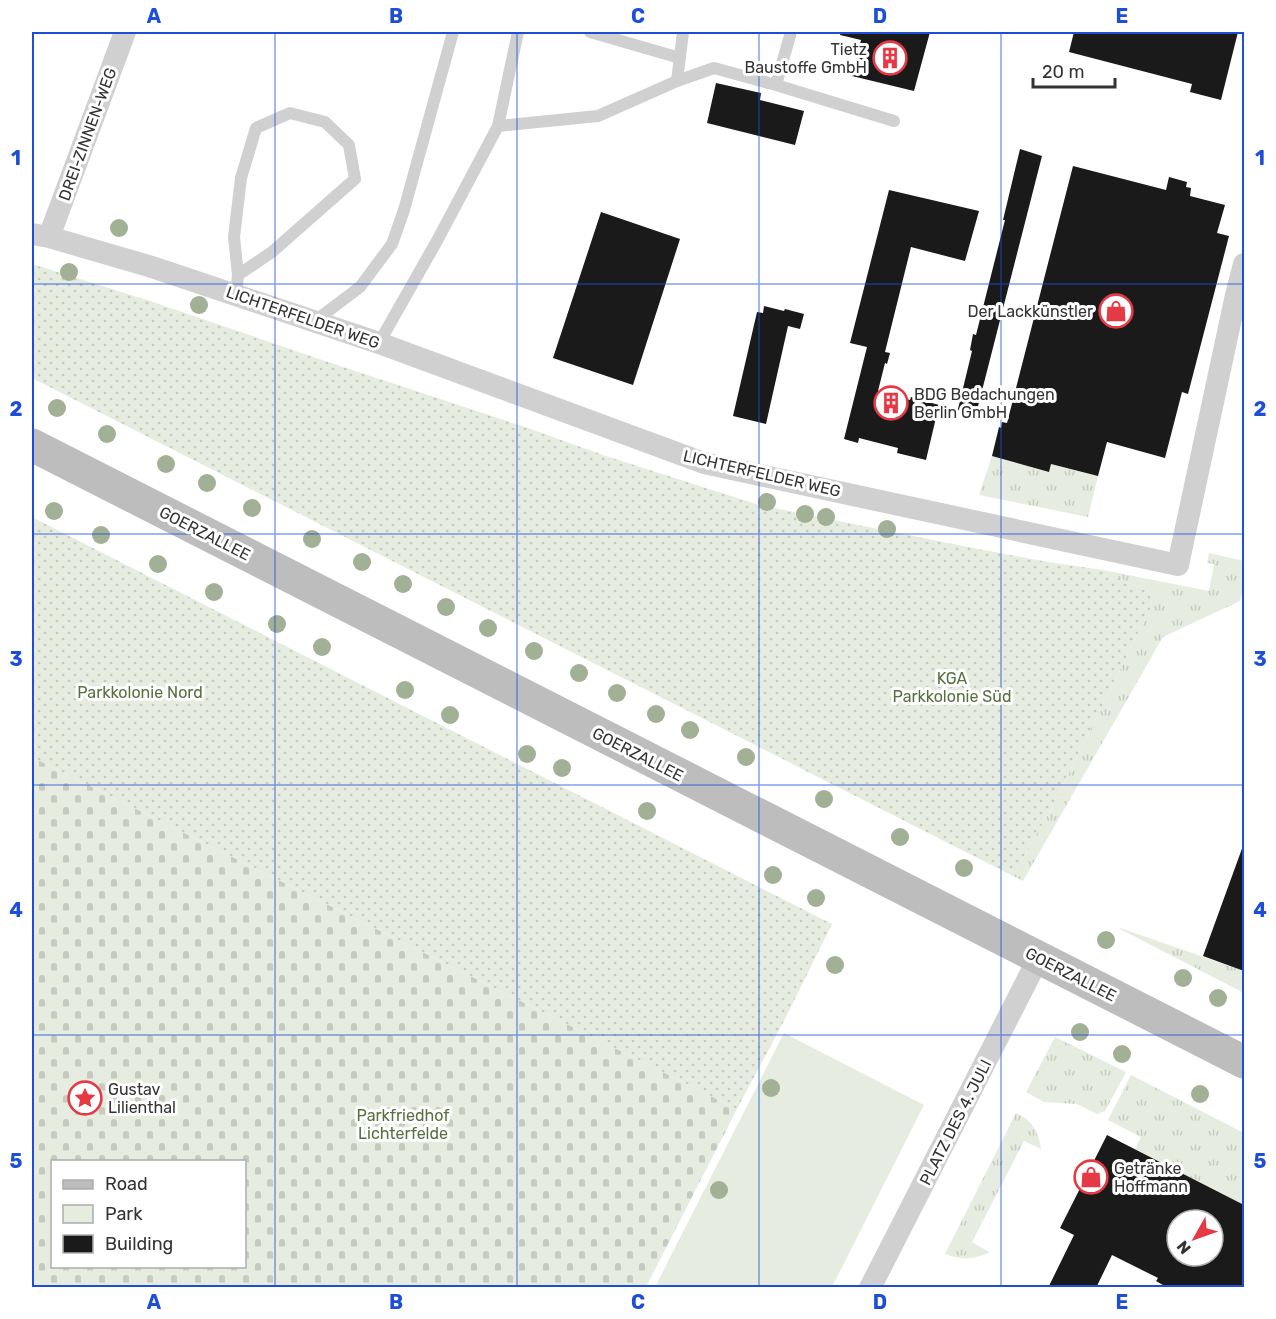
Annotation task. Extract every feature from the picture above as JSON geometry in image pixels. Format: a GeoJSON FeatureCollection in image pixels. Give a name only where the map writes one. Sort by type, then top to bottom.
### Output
{"type":"FeatureCollection","features":[{"type":"Feature","properties":{"kind":"main road","name":"GOERZALLEE"},"geometry":{"type":"LineString","coordinates":[[32,446],[1245,1062]]}},
{"type":"Feature","properties":{"kind":"street","name":"DREI-ZINNEN-WEG"},"geometry":{"type":"LineString","coordinates":[[40,236],[125,32]]}},
{"type":"Feature","properties":{"kind":"street","name":"LICHTERFELDER WEG"},"geometry":{"type":"LineString","coordinates":[[40,236],[152,267],[237,284],[315,321],[704,463],[1178,565],[1236,295],[1245,264]]}},
{"type":"Feature","properties":{"kind":"street","name":"PLATZ DES 4. JULI"},"geometry":{"type":"LineString","coordinates":[[870,1287],[1039,957]]}},
{"type":"Feature","properties":{"kind":"lane"},"geometry":{"type":"LineString","coordinates":[[315,321],[360,287],[392,244],[404,210],[453,32]]}},
{"type":"Feature","properties":{"kind":"lane"},"geometry":{"type":"LineString","coordinates":[[379,343],[486,152],[498,126],[518,32]]}},
{"type":"Feature","properties":{"kind":"lane"},"geometry":{"type":"LineString","coordinates":[[590,32],[680,58]]}},
{"type":"Feature","properties":{"kind":"lane"},"geometry":{"type":"LineString","coordinates":[[677,81],[683,32]]}},
{"type":"Feature","properties":{"kind":"lane"},"geometry":{"type":"LineString","coordinates":[[776,85],[791,32]]}},
{"type":"Feature","properties":{"kind":"lane"},"geometry":{"type":"LineString","coordinates":[[498,126],[598,116],[677,81],[714,68],[894,121]]}},
{"type":"Feature","properties":{"kind":"lane"},"geometry":{"type":"LineString","coordinates":[[290,113],[325,122],[349,146],[355,179],[237,284],[234,237],[241,178],[256,128],[290,113]]}},
{"type":"Feature","properties":{"kind":"green space","name":"KGA Parkkolonie Süd"},"geometry":{"type":"Polygon","coordinates":[[[32,264],[147,300],[606,456],[759,505],[968,547],[1103,570],[1150,593],[1152,605],[1053,805],[1013,876],[32,378],[32,264]]]}},
{"type":"Feature","properties":{"kind":"green space"},"geometry":{"type":"Polygon","coordinates":[[[992,456],[1049,472],[1051,464],[1098,476],[1088,517],[979,495],[992,456]]]}},
{"type":"Feature","properties":{"kind":"green space","name":"Parkkolonie Nord"},"geometry":{"type":"Polygon","coordinates":[[[32,517],[832,924],[737,1109],[32,757],[32,517]]]}},
{"type":"Feature","properties":{"kind":"green space"},"geometry":{"type":"Polygon","coordinates":[[[1209,553],[1244,561],[1244,586],[1240,601],[1163,637],[1023,881],[1013,876],[1053,805],[1152,605],[1150,593],[1103,570],[1209,591],[1214,564],[1207,563],[1209,553]]]}},
{"type":"Feature","properties":{"kind":"green space","name":"Parkfriedhof Lichterfelde"},"geometry":{"type":"Polygon","coordinates":[[[32,757],[737,1109],[646,1287],[32,1287],[32,757]]]}},
{"type":"Feature","properties":{"kind":"green space"},"geometry":{"type":"Polygon","coordinates":[[[1120,929],[1244,971],[1244,993],[1120,929]]]}},
{"type":"Feature","properties":{"kind":"green space"},"geometry":{"type":"Polygon","coordinates":[[[784,1033],[924,1105],[832,1287],[655,1287],[784,1033]]]}},
{"type":"Feature","properties":{"kind":"green space"},"geometry":{"type":"Polygon","coordinates":[[[1055,1037],[1126,1072],[1105,1111],[1097,1114],[1077,1104],[1044,1102],[1026,1092],[1055,1037]]]}},
{"type":"Feature","properties":{"kind":"green space"},"geometry":{"type":"Polygon","coordinates":[[[1131,1075],[1244,1133],[1244,1205],[1135,1149],[1141,1137],[1108,1120],[1131,1075]]]}},
{"type":"Feature","properties":{"kind":"green space"},"geometry":{"type":"Polygon","coordinates":[[[1016,1113],[1034,1127],[1041,1149],[1024,1141],[972,1242],[989,1253],[967,1258],[945,1254],[1016,1113]]]}},
{"type":"Feature","properties":{"kind":"building","name":"Tietz Baustoffe GmbH"},"geometry":{"type":"Polygon","coordinates":[[[841,32],[930,32],[914,91],[852,76],[861,40],[840,35],[841,32]]]}},
{"type":"Feature","properties":{"kind":"building"},"geometry":{"type":"Polygon","coordinates":[[[1074,32],[1238,32],[1221,100],[1190,92],[1192,84],[1069,52],[1074,32]]]}},
{"type":"Feature","properties":{"kind":"building"},"geometry":{"type":"Polygon","coordinates":[[[716,83],[761,93],[760,100],[804,111],[795,145],[707,123],[716,83]]]}},
{"type":"Feature","properties":{"kind":"building"},"geometry":{"type":"Polygon","coordinates":[[[1020,149],[1042,156],[975,418],[957,413],[972,351],[970,350],[973,334],[976,335],[1020,149]]]}},
{"type":"Feature","properties":{"kind":"building","name":"Der Lackkünstler"},"geometry":{"type":"Polygon","coordinates":[[[1073,166],[1166,190],[1169,177],[1187,182],[1186,187],[1191,188],[1190,196],[1225,205],[1217,233],[1229,236],[1188,394],[1182,392],[1165,458],[1107,442],[1098,476],[1051,464],[1049,472],[992,456],[999,427],[1001,428],[1002,422],[1007,423],[1073,166]]]}},
{"type":"Feature","properties":{"kind":"building"},"geometry":{"type":"Polygon","coordinates":[[[889,190],[979,211],[965,261],[911,247],[885,352],[890,353],[878,391],[939,405],[926,460],[897,453],[898,448],[859,438],[858,443],[844,439],[867,347],[850,343],[889,190]]]}},
{"type":"Feature","properties":{"kind":"building"},"geometry":{"type":"Polygon","coordinates":[[[601,212],[680,239],[633,385],[553,358],[601,212]]]}},
{"type":"Feature","properties":{"kind":"building"},"geometry":{"type":"Polygon","coordinates":[[[764,306],[804,314],[800,329],[788,326],[766,424],[733,416],[757,312],[763,313],[764,306]]]}},
{"type":"Feature","properties":{"kind":"building"},"geometry":{"type":"Polygon","coordinates":[[[1244,843],[1244,971],[1203,956],[1244,843]]]}},
{"type":"Feature","properties":{"kind":"building"},"geometry":{"type":"Polygon","coordinates":[[[1107,1135],[1244,1205],[1244,1288],[1168,1288],[1156,1281],[1158,1278],[1112,1255],[1096,1288],[1048,1288],[1074,1235],[1060,1228],[1107,1135]]]}},
{"type":"Feature","properties":{"kind":"place","name":"Tietz Baustoffe GmbH"},"geometry":{"type":"Point","coordinates":[890,58]}},
{"type":"Feature","properties":{"kind":"place","name":"Der Lackkünstler"},"geometry":{"type":"Point","coordinates":[1116,311]}},
{"type":"Feature","properties":{"kind":"place","name":"BDG Bedachungen Berlin GmbH"},"geometry":{"type":"Point","coordinates":[891,403]}},
{"type":"Feature","properties":{"kind":"place","name":"Gustav Lilienthal"},"geometry":{"type":"Point","coordinates":[85,1098]}},
{"type":"Feature","properties":{"kind":"place","name":"Getränke Hoffmann"},"geometry":{"type":"Point","coordinates":[1091,1177]}}]}
